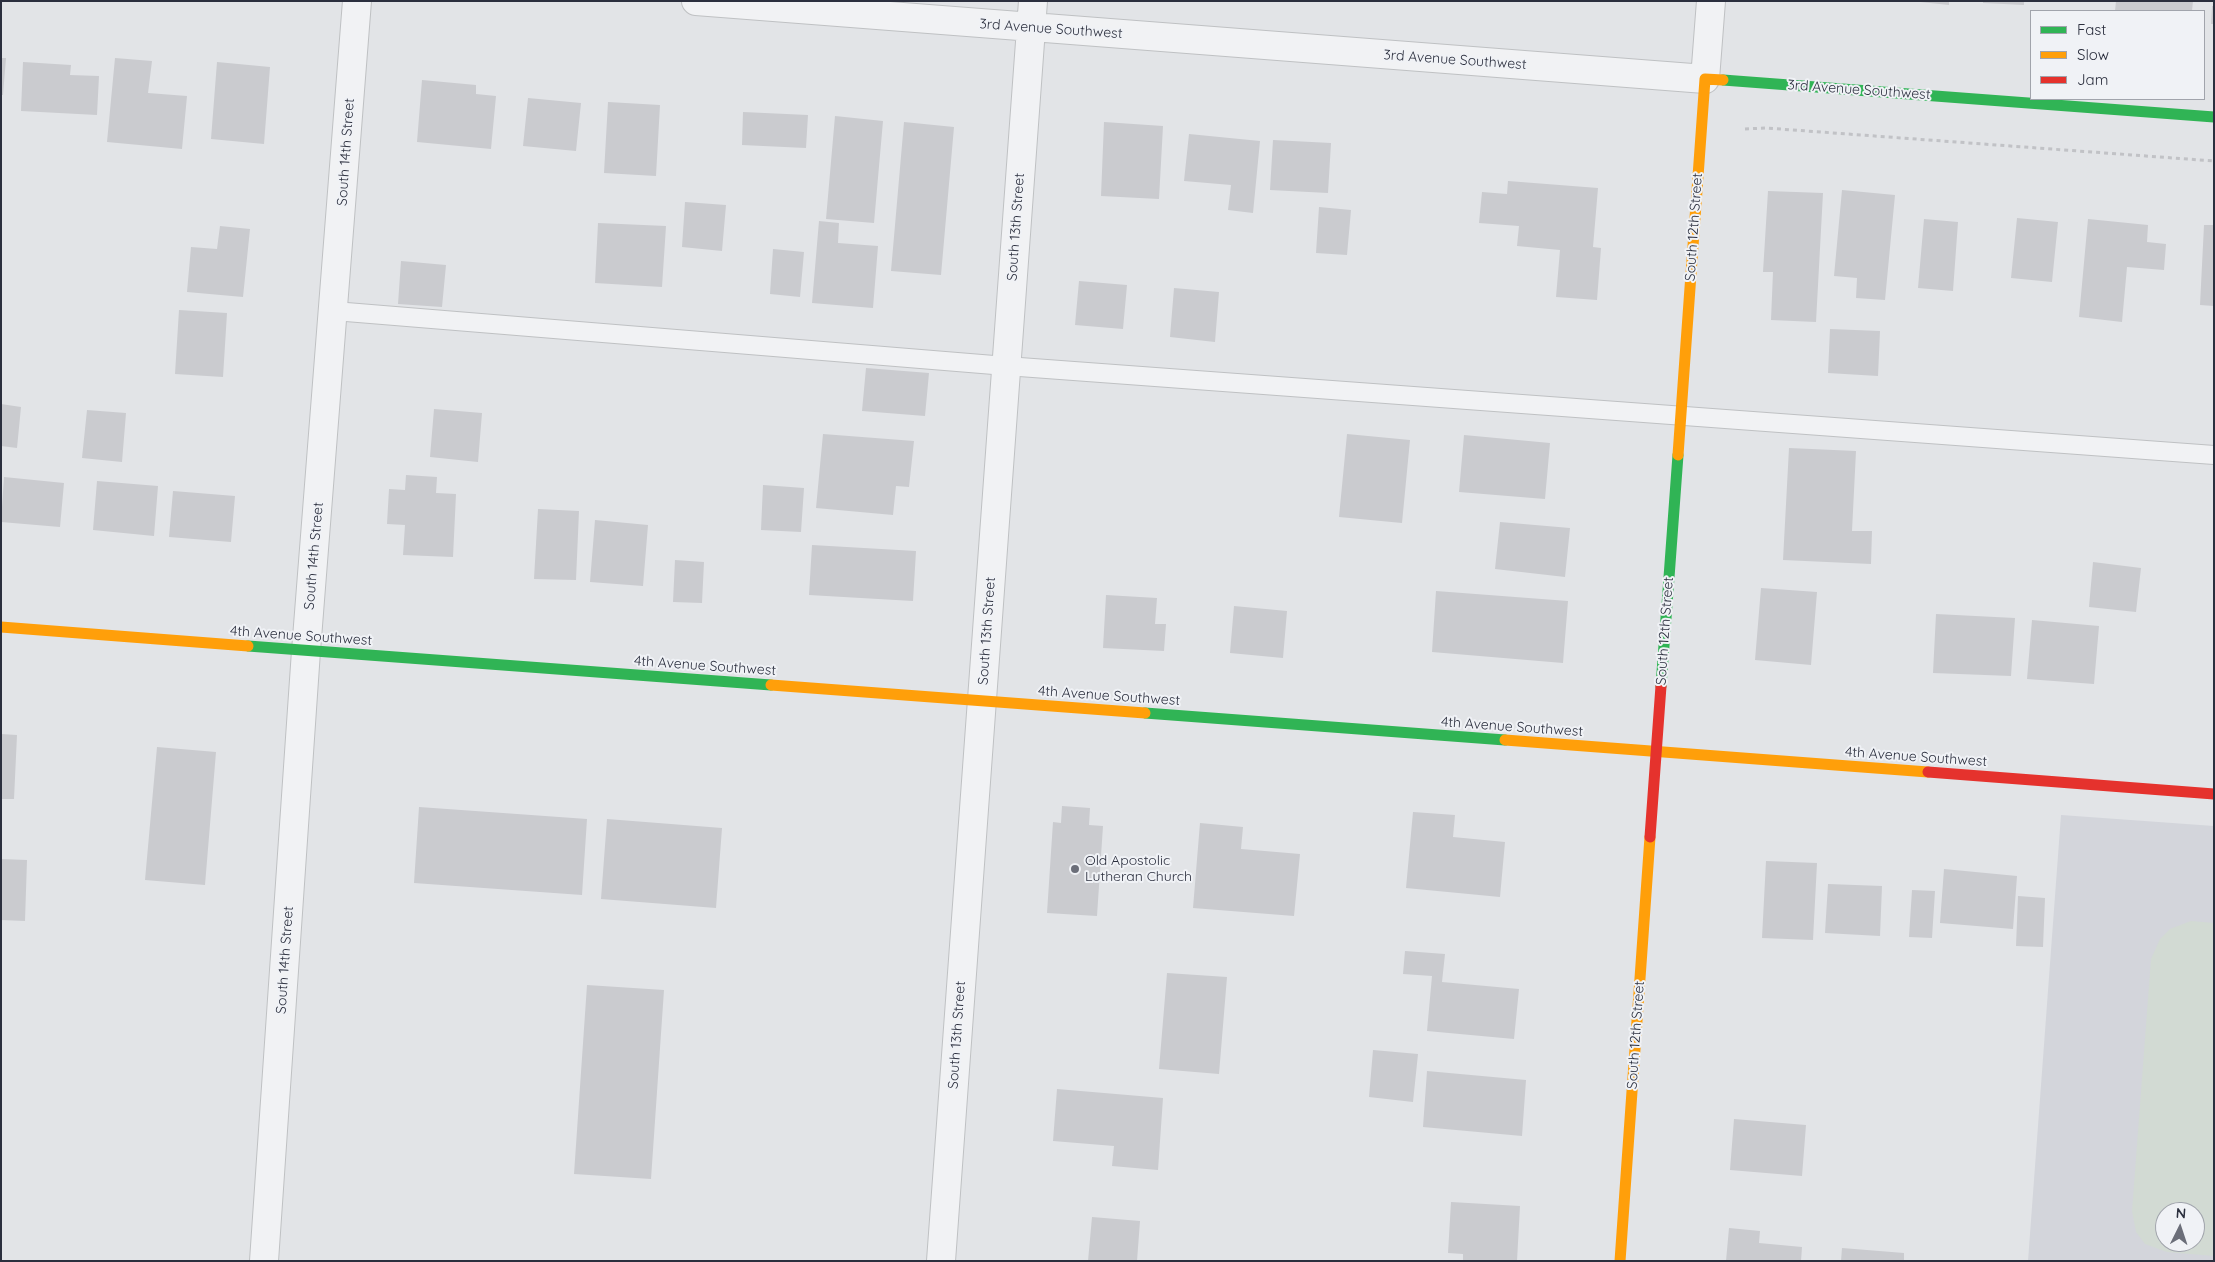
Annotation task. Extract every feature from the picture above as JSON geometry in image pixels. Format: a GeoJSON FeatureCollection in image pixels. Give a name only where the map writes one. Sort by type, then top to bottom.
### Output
{"type":"FeatureCollection","features":[{"type":"Feature","properties":{"kind":"street","name":"South 14th Street"},"geometry":{"type":"LineString","coordinates":[[264,1261],[306,651],[357,1]]}},
{"type":"Feature","properties":{"kind":"street","name":"3rd Avenue Southwest"},"geometry":{"type":"LineString","coordinates":[[696,1],[1032,14],[1705,78],[2214,117]]}},
{"type":"Feature","properties":{"kind":"street","name":"South 12th Street"},"geometry":{"type":"LineString","coordinates":[[1620,1261],[1711,1]]}},
{"type":"Feature","properties":{"kind":"street","name":"South 13th Street"},"geometry":{"type":"LineString","coordinates":[[941,1261],[1032,14]]}},
{"type":"Feature","properties":{"kind":"street","name":"4th Avenue Southwest"},"geometry":{"type":"LineString","coordinates":[[1,627],[2214,794]]}},
{"type":"Feature","properties":{"kind":"lane"},"geometry":{"type":"LineString","coordinates":[[334,310],[1006,366],[2214,455]]}},
{"type":"Feature","properties":{"kind":"path"},"geometry":{"type":"LineString","coordinates":[[1745,129],[1766,128],[2214,161]]}},
{"type":"Feature","properties":{"kind":"shaded area"},"geometry":{"type":"Polygon","coordinates":[[[2061,815],[2214,826],[2214,1261],[2028,1261],[2061,815]]]}},
{"type":"Feature","properties":{"kind":"shaded area"},"geometry":{"type":"Polygon","coordinates":[[[2191,921],[2214,923],[2214,1256],[2167,1252],[2205,1252],[2205,1202],[2155,1202],[2155,1248],[2145,1244],[2136,1232],[2132,1211],[2151,959],[2160,939],[2170,929],[2191,921]]]}},
{"type":"Feature","properties":{"kind":"building"},"geometry":{"type":"Polygon","coordinates":[[[1911,1],[1949,1],[1949,5],[1911,1]]]}},
{"type":"Feature","properties":{"kind":"building"},"geometry":{"type":"Polygon","coordinates":[[[1983,1],[2024,1],[2024,5],[1983,3],[1983,1]]]}},
{"type":"Feature","properties":{"kind":"building"},"geometry":{"type":"Polygon","coordinates":[[[2116,1],[2193,1],[2192,10],[2115,10],[2116,1]]]}},
{"type":"Feature","properties":{"kind":"building"},"geometry":{"type":"Polygon","coordinates":[[[2212,6],[2214,6],[2214,24],[2211,24],[2212,6]]]}},
{"type":"Feature","properties":{"kind":"building"},"geometry":{"type":"Polygon","coordinates":[[[1,58],[6,58],[3,95],[1,95],[1,58]]]}},
{"type":"Feature","properties":{"kind":"building"},"geometry":{"type":"Polygon","coordinates":[[[115,58],[152,61],[148,93],[187,96],[182,149],[107,142],[115,58]]]}},
{"type":"Feature","properties":{"kind":"building"},"geometry":{"type":"Polygon","coordinates":[[[23,62],[71,65],[70,75],[99,76],[97,115],[21,111],[23,62]]]}},
{"type":"Feature","properties":{"kind":"building"},"geometry":{"type":"Polygon","coordinates":[[[217,62],[270,67],[264,144],[211,139],[217,62]]]}},
{"type":"Feature","properties":{"kind":"building"},"geometry":{"type":"Polygon","coordinates":[[[422,80],[476,85],[476,94],[496,96],[491,149],[417,142],[422,80]]]}},
{"type":"Feature","properties":{"kind":"building"},"geometry":{"type":"Polygon","coordinates":[[[528,98],[581,103],[576,151],[523,146],[528,98]]]}},
{"type":"Feature","properties":{"kind":"building"},"geometry":{"type":"Polygon","coordinates":[[[608,102],[660,105],[656,176],[604,173],[608,102]]]}},
{"type":"Feature","properties":{"kind":"building"},"geometry":{"type":"Polygon","coordinates":[[[743,112],[808,115],[806,148],[742,145],[743,112]]]}},
{"type":"Feature","properties":{"kind":"building"},"geometry":{"type":"Polygon","coordinates":[[[835,116],[883,121],[874,223],[826,219],[835,116]]]}},
{"type":"Feature","properties":{"kind":"building"},"geometry":{"type":"Polygon","coordinates":[[[904,122],[954,127],[941,275],[891,271],[904,122]]]}},
{"type":"Feature","properties":{"kind":"building"},"geometry":{"type":"Polygon","coordinates":[[[1104,122],[1163,126],[1159,199],[1101,196],[1104,122]]]}},
{"type":"Feature","properties":{"kind":"building"},"geometry":{"type":"Polygon","coordinates":[[[1189,134],[1260,141],[1253,213],[1228,210],[1231,185],[1184,181],[1189,134]]]}},
{"type":"Feature","properties":{"kind":"building"},"geometry":{"type":"Polygon","coordinates":[[[1273,140],[1331,143],[1328,193],[1270,190],[1273,140]]]}},
{"type":"Feature","properties":{"kind":"building"},"geometry":{"type":"Polygon","coordinates":[[[1508,181],[1598,188],[1593,247],[1601,248],[1597,300],[1556,297],[1560,250],[1517,246],[1519,226],[1479,223],[1482,192],[1507,194],[1508,181]]]}},
{"type":"Feature","properties":{"kind":"building"},"geometry":{"type":"Polygon","coordinates":[[[1842,190],[1895,195],[1885,300],[1856,298],[1857,278],[1834,276],[1842,190]]]}},
{"type":"Feature","properties":{"kind":"building"},"geometry":{"type":"Polygon","coordinates":[[[1768,191],[1823,193],[1816,322],[1771,320],[1773,272],[1763,272],[1768,191]]]}},
{"type":"Feature","properties":{"kind":"building"},"geometry":{"type":"Polygon","coordinates":[[[685,202],[726,205],[722,251],[682,247],[685,202]]]}},
{"type":"Feature","properties":{"kind":"building"},"geometry":{"type":"Polygon","coordinates":[[[1319,207],[1351,210],[1347,255],[1316,253],[1319,207]]]}},
{"type":"Feature","properties":{"kind":"building"},"geometry":{"type":"Polygon","coordinates":[[[2017,218],[2058,222],[2052,282],[2011,278],[2017,218]]]}},
{"type":"Feature","properties":{"kind":"building"},"geometry":{"type":"Polygon","coordinates":[[[1924,219],[1958,222],[1953,291],[1918,288],[1924,219]]]}},
{"type":"Feature","properties":{"kind":"building"},"geometry":{"type":"Polygon","coordinates":[[[2088,219],[2148,225],[2147,242],[2166,244],[2164,270],[2127,267],[2122,322],[2079,317],[2088,219]]]}},
{"type":"Feature","properties":{"kind":"building"},"geometry":{"type":"Polygon","coordinates":[[[819,221],[839,223],[838,243],[878,246],[873,308],[812,303],[819,221]]]}},
{"type":"Feature","properties":{"kind":"building"},"geometry":{"type":"Polygon","coordinates":[[[598,223],[666,226],[662,287],[595,283],[598,223]]]}},
{"type":"Feature","properties":{"kind":"building"},"geometry":{"type":"Polygon","coordinates":[[[2204,225],[2214,225],[2214,306],[2200,305],[2204,225]]]}},
{"type":"Feature","properties":{"kind":"building"},"geometry":{"type":"Polygon","coordinates":[[[220,226],[250,229],[243,297],[187,292],[191,247],[217,249],[220,226]]]}},
{"type":"Feature","properties":{"kind":"building"},"geometry":{"type":"Polygon","coordinates":[[[773,249],[804,252],[800,297],[770,294],[773,249]]]}},
{"type":"Feature","properties":{"kind":"building"},"geometry":{"type":"Polygon","coordinates":[[[401,261],[446,265],[442,307],[398,304],[401,261]]]}},
{"type":"Feature","properties":{"kind":"building"},"geometry":{"type":"Polygon","coordinates":[[[1079,281],[1127,285],[1123,329],[1075,325],[1079,281]]]}},
{"type":"Feature","properties":{"kind":"building"},"geometry":{"type":"Polygon","coordinates":[[[1174,288],[1219,292],[1215,342],[1170,337],[1174,288]]]}},
{"type":"Feature","properties":{"kind":"building"},"geometry":{"type":"Polygon","coordinates":[[[179,310],[227,313],[223,377],[175,374],[179,310]]]}},
{"type":"Feature","properties":{"kind":"building"},"geometry":{"type":"Polygon","coordinates":[[[1830,329],[1880,331],[1878,376],[1828,373],[1830,329]]]}},
{"type":"Feature","properties":{"kind":"building"},"geometry":{"type":"Polygon","coordinates":[[[866,368],[929,373],[925,416],[862,411],[866,368]]]}},
{"type":"Feature","properties":{"kind":"building"},"geometry":{"type":"Polygon","coordinates":[[[1,404],[21,407],[17,448],[1,446],[1,404]]]}},
{"type":"Feature","properties":{"kind":"building"},"geometry":{"type":"Polygon","coordinates":[[[434,409],[482,413],[478,462],[430,457],[434,409]]]}},
{"type":"Feature","properties":{"kind":"building"},"geometry":{"type":"Polygon","coordinates":[[[87,410],[126,413],[122,462],[82,458],[87,410]]]}},
{"type":"Feature","properties":{"kind":"building"},"geometry":{"type":"Polygon","coordinates":[[[823,434],[914,441],[909,487],[896,486],[893,515],[816,508],[823,434]]]}},
{"type":"Feature","properties":{"kind":"building"},"geometry":{"type":"Polygon","coordinates":[[[1347,434],[1410,440],[1402,523],[1339,517],[1347,434]]]}},
{"type":"Feature","properties":{"kind":"building"},"geometry":{"type":"Polygon","coordinates":[[[1464,435],[1550,443],[1545,499],[1459,492],[1464,435]]]}},
{"type":"Feature","properties":{"kind":"building"},"geometry":{"type":"Polygon","coordinates":[[[1789,448],[1856,451],[1852,531],[1872,531],[1871,564],[1783,560],[1789,448]]]}},
{"type":"Feature","properties":{"kind":"building"},"geometry":{"type":"Polygon","coordinates":[[[406,475],[437,477],[436,493],[456,494],[453,557],[403,555],[405,525],[387,524],[389,489],[405,490],[406,475]]]}},
{"type":"Feature","properties":{"kind":"building"},"geometry":{"type":"Polygon","coordinates":[[[4,477],[64,483],[60,527],[1,522],[4,477]]]}},
{"type":"Feature","properties":{"kind":"building"},"geometry":{"type":"Polygon","coordinates":[[[97,481],[158,486],[154,536],[93,530],[97,481]]]}},
{"type":"Feature","properties":{"kind":"building"},"geometry":{"type":"Polygon","coordinates":[[[763,485],[804,488],[801,532],[761,530],[763,485]]]}},
{"type":"Feature","properties":{"kind":"building"},"geometry":{"type":"Polygon","coordinates":[[[173,491],[235,496],[231,542],[169,537],[173,491]]]}},
{"type":"Feature","properties":{"kind":"building"},"geometry":{"type":"Polygon","coordinates":[[[538,509],[579,511],[576,580],[534,579],[538,509]]]}},
{"type":"Feature","properties":{"kind":"building"},"geometry":{"type":"Polygon","coordinates":[[[595,520],[648,525],[643,586],[590,582],[595,520]]]}},
{"type":"Feature","properties":{"kind":"building"},"geometry":{"type":"Polygon","coordinates":[[[1500,522],[1570,528],[1565,577],[1495,569],[1500,522]]]}},
{"type":"Feature","properties":{"kind":"building"},"geometry":{"type":"Polygon","coordinates":[[[812,545],[916,551],[913,601],[809,595],[812,545]]]}},
{"type":"Feature","properties":{"kind":"building"},"geometry":{"type":"Polygon","coordinates":[[[675,560],[704,562],[702,603],[673,602],[675,560]]]}},
{"type":"Feature","properties":{"kind":"building"},"geometry":{"type":"Polygon","coordinates":[[[2093,562],[2141,568],[2136,612],[2089,607],[2093,562]]]}},
{"type":"Feature","properties":{"kind":"building"},"geometry":{"type":"Polygon","coordinates":[[[1761,588],[1817,592],[1811,665],[1755,660],[1761,588]]]}},
{"type":"Feature","properties":{"kind":"building"},"geometry":{"type":"Polygon","coordinates":[[[1436,591],[1568,601],[1563,663],[1432,652],[1436,591]]]}},
{"type":"Feature","properties":{"kind":"building"},"geometry":{"type":"Polygon","coordinates":[[[1106,595],[1157,598],[1155,624],[1166,624],[1164,651],[1103,648],[1106,595]]]}},
{"type":"Feature","properties":{"kind":"building"},"geometry":{"type":"Polygon","coordinates":[[[1234,606],[1287,611],[1283,658],[1230,653],[1234,606]]]}},
{"type":"Feature","properties":{"kind":"building"},"geometry":{"type":"Polygon","coordinates":[[[1936,614],[2015,618],[2011,676],[1933,673],[1936,614]]]}},
{"type":"Feature","properties":{"kind":"building"},"geometry":{"type":"Polygon","coordinates":[[[2032,620],[2099,626],[2094,684],[2027,679],[2032,620]]]}},
{"type":"Feature","properties":{"kind":"building"},"geometry":{"type":"Polygon","coordinates":[[[1,734],[17,735],[14,799],[1,799],[1,734]]]}},
{"type":"Feature","properties":{"kind":"building"},"geometry":{"type":"Polygon","coordinates":[[[157,747],[216,752],[205,885],[145,880],[157,747]]]}},
{"type":"Feature","properties":{"kind":"building","name":"Old Apostolic Lutheran Church"},"geometry":{"type":"Polygon","coordinates":[[[1062,806],[1090,808],[1089,825],[1103,826],[1097,916],[1047,913],[1053,822],[1061,823],[1062,806]]]}},
{"type":"Feature","properties":{"kind":"building"},"geometry":{"type":"Polygon","coordinates":[[[419,807],[587,819],[582,895],[414,883],[419,807]]]}},
{"type":"Feature","properties":{"kind":"building"},"geometry":{"type":"Polygon","coordinates":[[[1413,812],[1455,815],[1453,837],[1505,842],[1500,897],[1406,888],[1413,812]]]}},
{"type":"Feature","properties":{"kind":"building"},"geometry":{"type":"Polygon","coordinates":[[[607,819],[722,828],[716,908],[601,899],[607,819]]]}},
{"type":"Feature","properties":{"kind":"building"},"geometry":{"type":"Polygon","coordinates":[[[1200,823],[1243,827],[1241,849],[1300,854],[1294,916],[1193,908],[1200,823]]]}},
{"type":"Feature","properties":{"kind":"building"},"geometry":{"type":"Polygon","coordinates":[[[1,859],[27,860],[25,921],[1,920],[1,859]]]}},
{"type":"Feature","properties":{"kind":"building"},"geometry":{"type":"Polygon","coordinates":[[[1766,861],[1817,863],[1813,940],[1762,938],[1766,861]]]}},
{"type":"Feature","properties":{"kind":"building"},"geometry":{"type":"Polygon","coordinates":[[[1944,869],[2017,876],[2013,929],[1940,923],[1944,869]]]}},
{"type":"Feature","properties":{"kind":"building"},"geometry":{"type":"Polygon","coordinates":[[[1828,884],[1882,886],[1880,936],[1825,933],[1828,884]]]}},
{"type":"Feature","properties":{"kind":"building"},"geometry":{"type":"Polygon","coordinates":[[[1912,890],[1935,891],[1932,938],[1909,937],[1912,890]]]}},
{"type":"Feature","properties":{"kind":"building"},"geometry":{"type":"Polygon","coordinates":[[[2018,896],[2045,898],[2043,947],[2016,946],[2018,896]]]}},
{"type":"Feature","properties":{"kind":"building"},"geometry":{"type":"Polygon","coordinates":[[[1405,951],[1445,954],[1442,982],[1519,989],[1514,1039],[1427,1031],[1432,976],[1403,974],[1405,951]]]}},
{"type":"Feature","properties":{"kind":"building"},"geometry":{"type":"Polygon","coordinates":[[[1167,973],[1227,977],[1219,1074],[1159,1069],[1167,973]]]}},
{"type":"Feature","properties":{"kind":"building"},"geometry":{"type":"Polygon","coordinates":[[[587,985],[664,990],[651,1179],[574,1174],[587,985]]]}},
{"type":"Feature","properties":{"kind":"building"},"geometry":{"type":"Polygon","coordinates":[[[1373,1050],[1418,1054],[1413,1102],[1369,1097],[1373,1050]]]}},
{"type":"Feature","properties":{"kind":"building"},"geometry":{"type":"Polygon","coordinates":[[[1427,1071],[1526,1080],[1522,1136],[1423,1127],[1427,1071]]]}},
{"type":"Feature","properties":{"kind":"building"},"geometry":{"type":"Polygon","coordinates":[[[1057,1089],[1163,1098],[1158,1170],[1112,1166],[1114,1146],[1053,1141],[1057,1089]]]}},
{"type":"Feature","properties":{"kind":"building"},"geometry":{"type":"Polygon","coordinates":[[[1734,1119],[1806,1125],[1802,1176],[1730,1170],[1734,1119]]]}},
{"type":"Feature","properties":{"kind":"building"},"geometry":{"type":"Polygon","coordinates":[[[1451,1202],[1520,1206],[1517,1261],[1463,1261],[1463,1254],[1448,1253],[1451,1202]]]}},
{"type":"Feature","properties":{"kind":"building"},"geometry":{"type":"Polygon","coordinates":[[[1092,1217],[1140,1221],[1137,1261],[1088,1261],[1092,1217]]]}},
{"type":"Feature","properties":{"kind":"building"},"geometry":{"type":"Polygon","coordinates":[[[1729,1228],[1760,1231],[1759,1243],[1802,1247],[1801,1261],[1726,1261],[1729,1228]]]}},
{"type":"Feature","properties":{"kind":"building"},"geometry":{"type":"Polygon","coordinates":[[[1842,1248],[1904,1253],[1904,1261],[1841,1261],[1842,1248]]]}},
{"type":"Feature","properties":{"kind":"traffic: fast"},"geometry":{"type":"LineString","coordinates":[[1723,80],[2214,117]]}},
{"type":"Feature","properties":{"kind":"traffic: fast"},"geometry":{"type":"LineString","coordinates":[[1661,686],[1678,455]]}},
{"type":"Feature","properties":{"kind":"traffic: fast"},"geometry":{"type":"LineString","coordinates":[[248,646],[771,685]]}},
{"type":"Feature","properties":{"kind":"traffic: fast"},"geometry":{"type":"LineString","coordinates":[[1145,713],[1505,740]]}},
{"type":"Feature","properties":{"kind":"traffic: slow"},"geometry":{"type":"LineString","coordinates":[[1678,455],[1705,79],[1723,80]]}},
{"type":"Feature","properties":{"kind":"traffic: slow"},"geometry":{"type":"LineString","coordinates":[[1,627],[248,646]]}},
{"type":"Feature","properties":{"kind":"traffic: slow"},"geometry":{"type":"LineString","coordinates":[[771,685],[1145,713]]}},
{"type":"Feature","properties":{"kind":"traffic: slow"},"geometry":{"type":"LineString","coordinates":[[1505,740],[1928,772]]}},
{"type":"Feature","properties":{"kind":"traffic: slow"},"geometry":{"type":"LineString","coordinates":[[1620,1261],[1650,837]]}},
{"type":"Feature","properties":{"kind":"traffic: jam"},"geometry":{"type":"LineString","coordinates":[[1650,837],[1661,686]]}},
{"type":"Feature","properties":{"kind":"traffic: jam"},"geometry":{"type":"LineString","coordinates":[[1928,772],[2214,794]]}},
{"type":"Feature","properties":{"kind":"place","name":"Old Apostolic Lutheran Church"},"geometry":{"type":"Point","coordinates":[1075,869]}}]}
